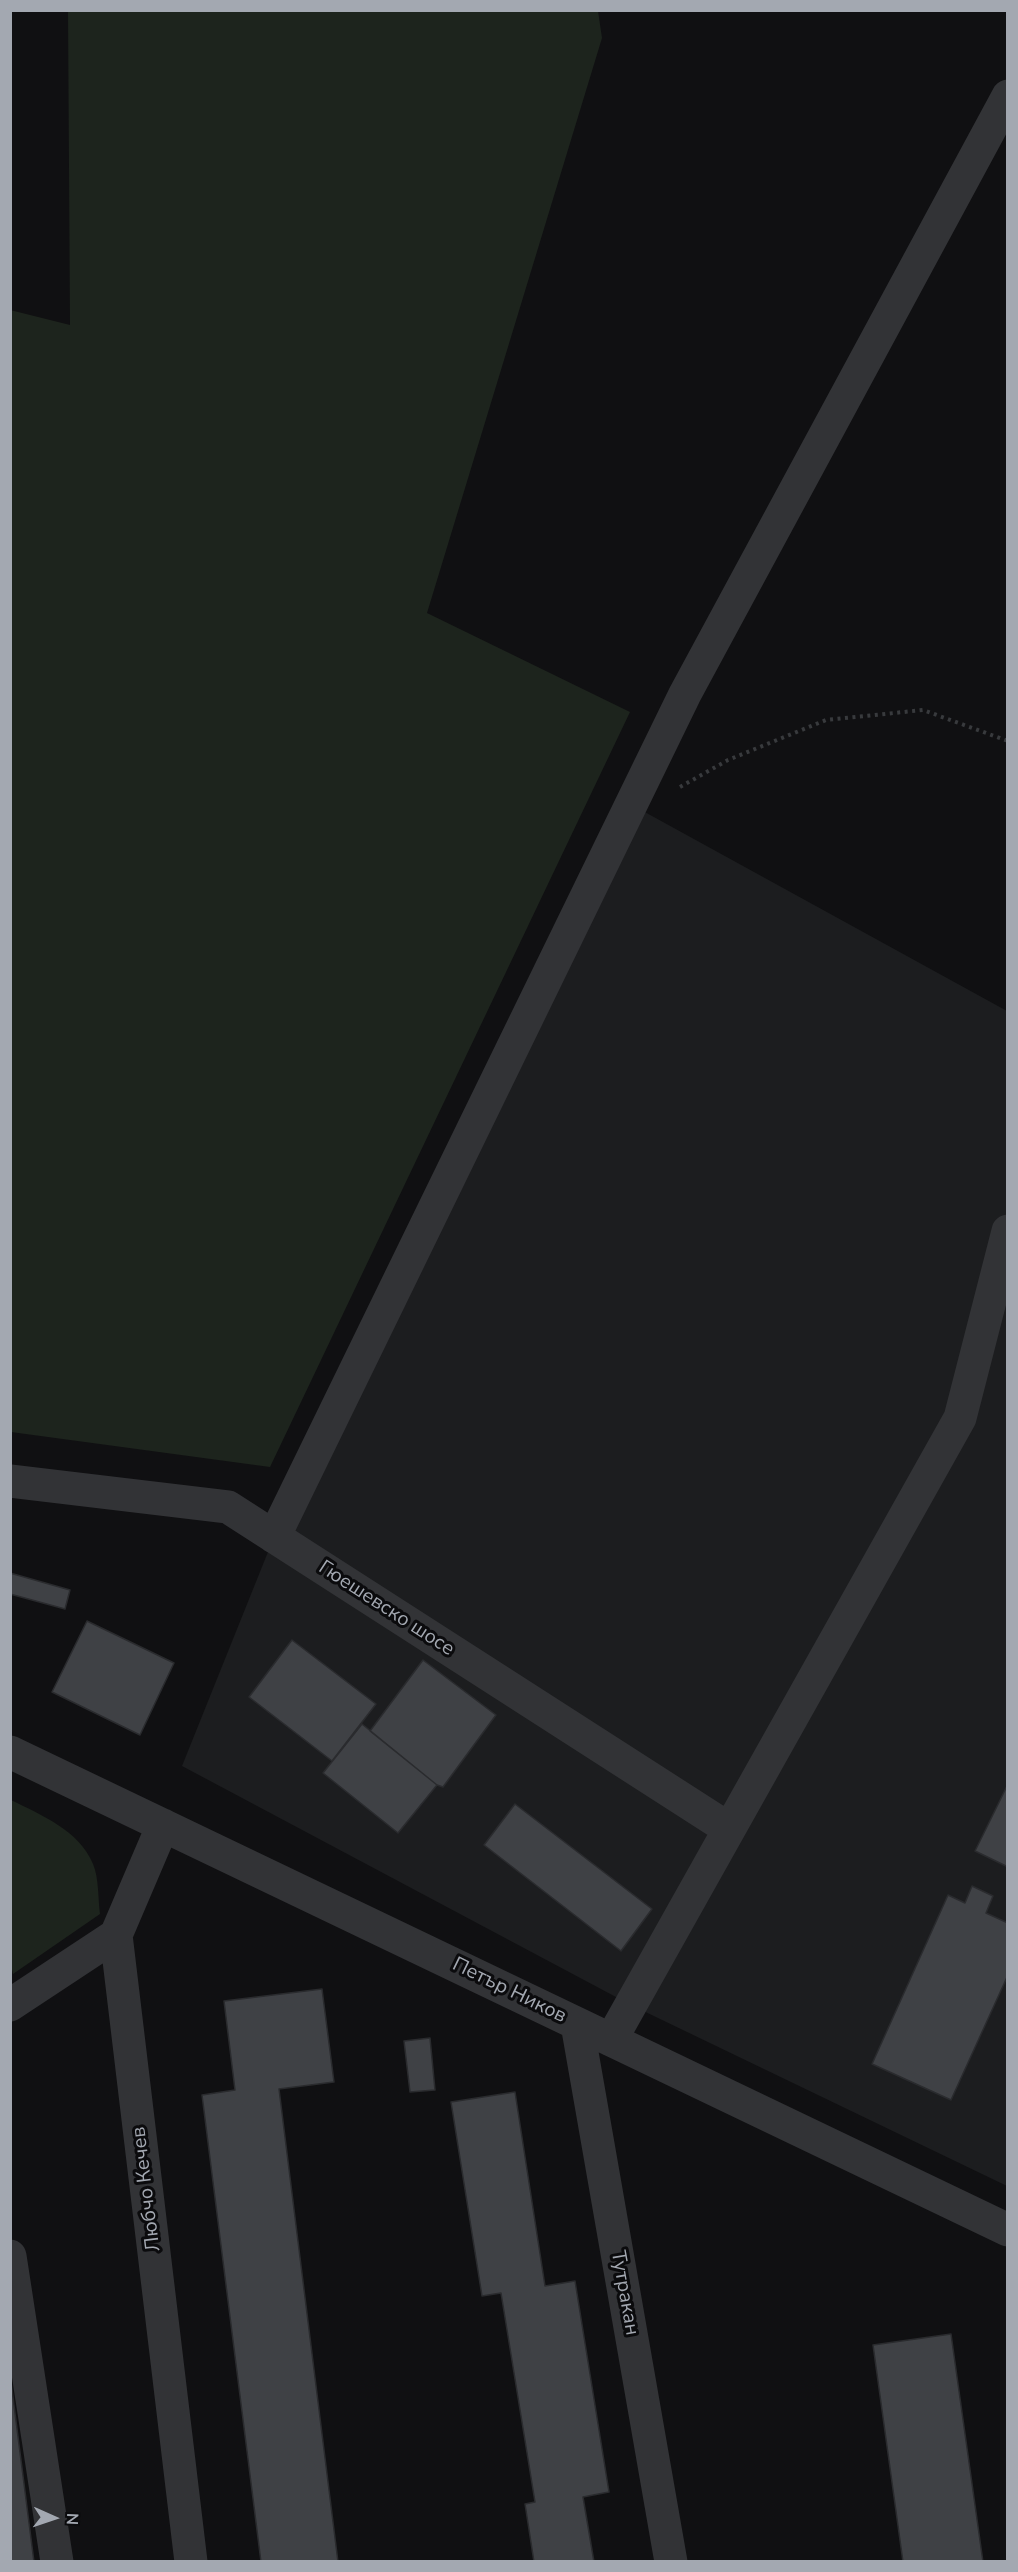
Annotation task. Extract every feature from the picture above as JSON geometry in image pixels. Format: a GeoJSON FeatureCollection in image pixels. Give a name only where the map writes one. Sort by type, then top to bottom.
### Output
{"type":"FeatureCollection","features":[{"type":"Feature","properties":{"kind":"street"},"geometry":{"type":"LineString","coordinates":[[274,1537],[685,694],[1008,96]]}},
{"type":"Feature","properties":{"kind":"street"},"geometry":{"type":"LineString","coordinates":[[611,2040],[960,1418],[1008,1231]]}},
{"type":"Feature","properties":{"kind":"street","name":"Гюешевско шосе"},"geometry":{"type":"LineString","coordinates":[[10,1481],[228,1507],[729,1829]]}},
{"type":"Feature","properties":{"kind":"street","name":"Петър Ников"},"geometry":{"type":"LineString","coordinates":[[10,1752],[1008,2230]]}},
{"type":"Feature","properties":{"kind":"street","name":"Любчо Кечев"},"geometry":{"type":"LineString","coordinates":[[163,1825],[116,1935],[191,2562]]}},
{"type":"Feature","properties":{"kind":"street"},"geometry":{"type":"LineString","coordinates":[[10,2005],[116,1935]]}},
{"type":"Feature","properties":{"kind":"street","name":"Тутракан"},"geometry":{"type":"LineString","coordinates":[[577,2024],[670,2562]]}},
{"type":"Feature","properties":{"kind":"street"},"geometry":{"type":"LineString","coordinates":[[10,2256],[57,2562]]}},
{"type":"Feature","properties":{"kind":"path"},"geometry":{"type":"LineString","coordinates":[[632,805],[680,787],[728,760],[826,720],[923,710],[1008,741]]}},
{"type":"Feature","properties":{"kind":"shaded area"},"geometry":{"type":"Polygon","coordinates":[[[68,11],[598,11],[602,38],[427,613],[630,712],[270,1467],[11,1432],[10,310],[70,325],[68,11]]]}},
{"type":"Feature","properties":{"kind":"shaded area"},"geometry":{"type":"Polygon","coordinates":[[[632,805],[1007,1011],[1007,2186],[631,2005],[182,1766],[274,1537],[632,805]]]}},
{"type":"Feature","properties":{"kind":"shaded area"},"geometry":{"type":"Polygon","coordinates":[[[11,1800],[58,1825],[87,1852],[96,1876],[100,1914],[13,1974],[10,1961],[11,1800]]]}},
{"type":"Feature","properties":{"kind":"building"},"geometry":{"type":"Polygon","coordinates":[[[10,1573],[70,1590],[65,1609],[10,1594],[10,1573]]]}},
{"type":"Feature","properties":{"kind":"building"},"geometry":{"type":"Polygon","coordinates":[[[87,1621],[174,1663],[140,1735],[52,1692],[87,1621]]]}},
{"type":"Feature","properties":{"kind":"building"},"geometry":{"type":"Polygon","coordinates":[[[292,1640],[376,1704],[332,1761],[249,1697],[292,1640]]]}},
{"type":"Feature","properties":{"kind":"building"},"geometry":{"type":"Polygon","coordinates":[[[423,1660],[496,1715],[443,1787],[437,1785],[370,1731],[423,1660]]]}},
{"type":"Feature","properties":{"kind":"building"},"geometry":{"type":"Polygon","coordinates":[[[362,1724],[437,1785],[398,1833],[323,1773],[362,1724]]]}},
{"type":"Feature","properties":{"kind":"building"},"geometry":{"type":"Polygon","coordinates":[[[1008,1784],[1008,1867],[975,1851],[1008,1784]]]}},
{"type":"Feature","properties":{"kind":"building"},"geometry":{"type":"Polygon","coordinates":[[[515,1804],[652,1909],[621,1951],[484,1845],[515,1804]]]}},
{"type":"Feature","properties":{"kind":"building"},"geometry":{"type":"Polygon","coordinates":[[[972,1886],[993,1896],[986,1913],[1008,1923],[1008,1975],[951,2100],[872,2064],[948,1895],[965,1903],[972,1886]]]}},
{"type":"Feature","properties":{"kind":"building"},"geometry":{"type":"Polygon","coordinates":[[[322,1989],[334,2082],[279,2089],[338,2562],[261,2562],[202,2095],[235,2090],[224,2001],[322,1989]]]}},
{"type":"Feature","properties":{"kind":"building"},"geometry":{"type":"Polygon","coordinates":[[[430,2038],[435,2090],[410,2092],[404,2041],[430,2038]]]}},
{"type":"Feature","properties":{"kind":"building"},"geometry":{"type":"Polygon","coordinates":[[[515,2092],[545,2286],[575,2281],[609,2492],[583,2497],[594,2562],[534,2562],[525,2504],[535,2502],[501,2293],[482,2296],[451,2102],[515,2092]]]}},
{"type":"Feature","properties":{"kind":"building"},"geometry":{"type":"Polygon","coordinates":[[[951,2334],[983,2562],[903,2562],[873,2345],[951,2334]]]}},
{"type":"Feature","properties":{"kind":"building"},"geometry":{"type":"Polygon","coordinates":[[[10,2374],[34,2562],[10,2562],[10,2374]]]}}]}
